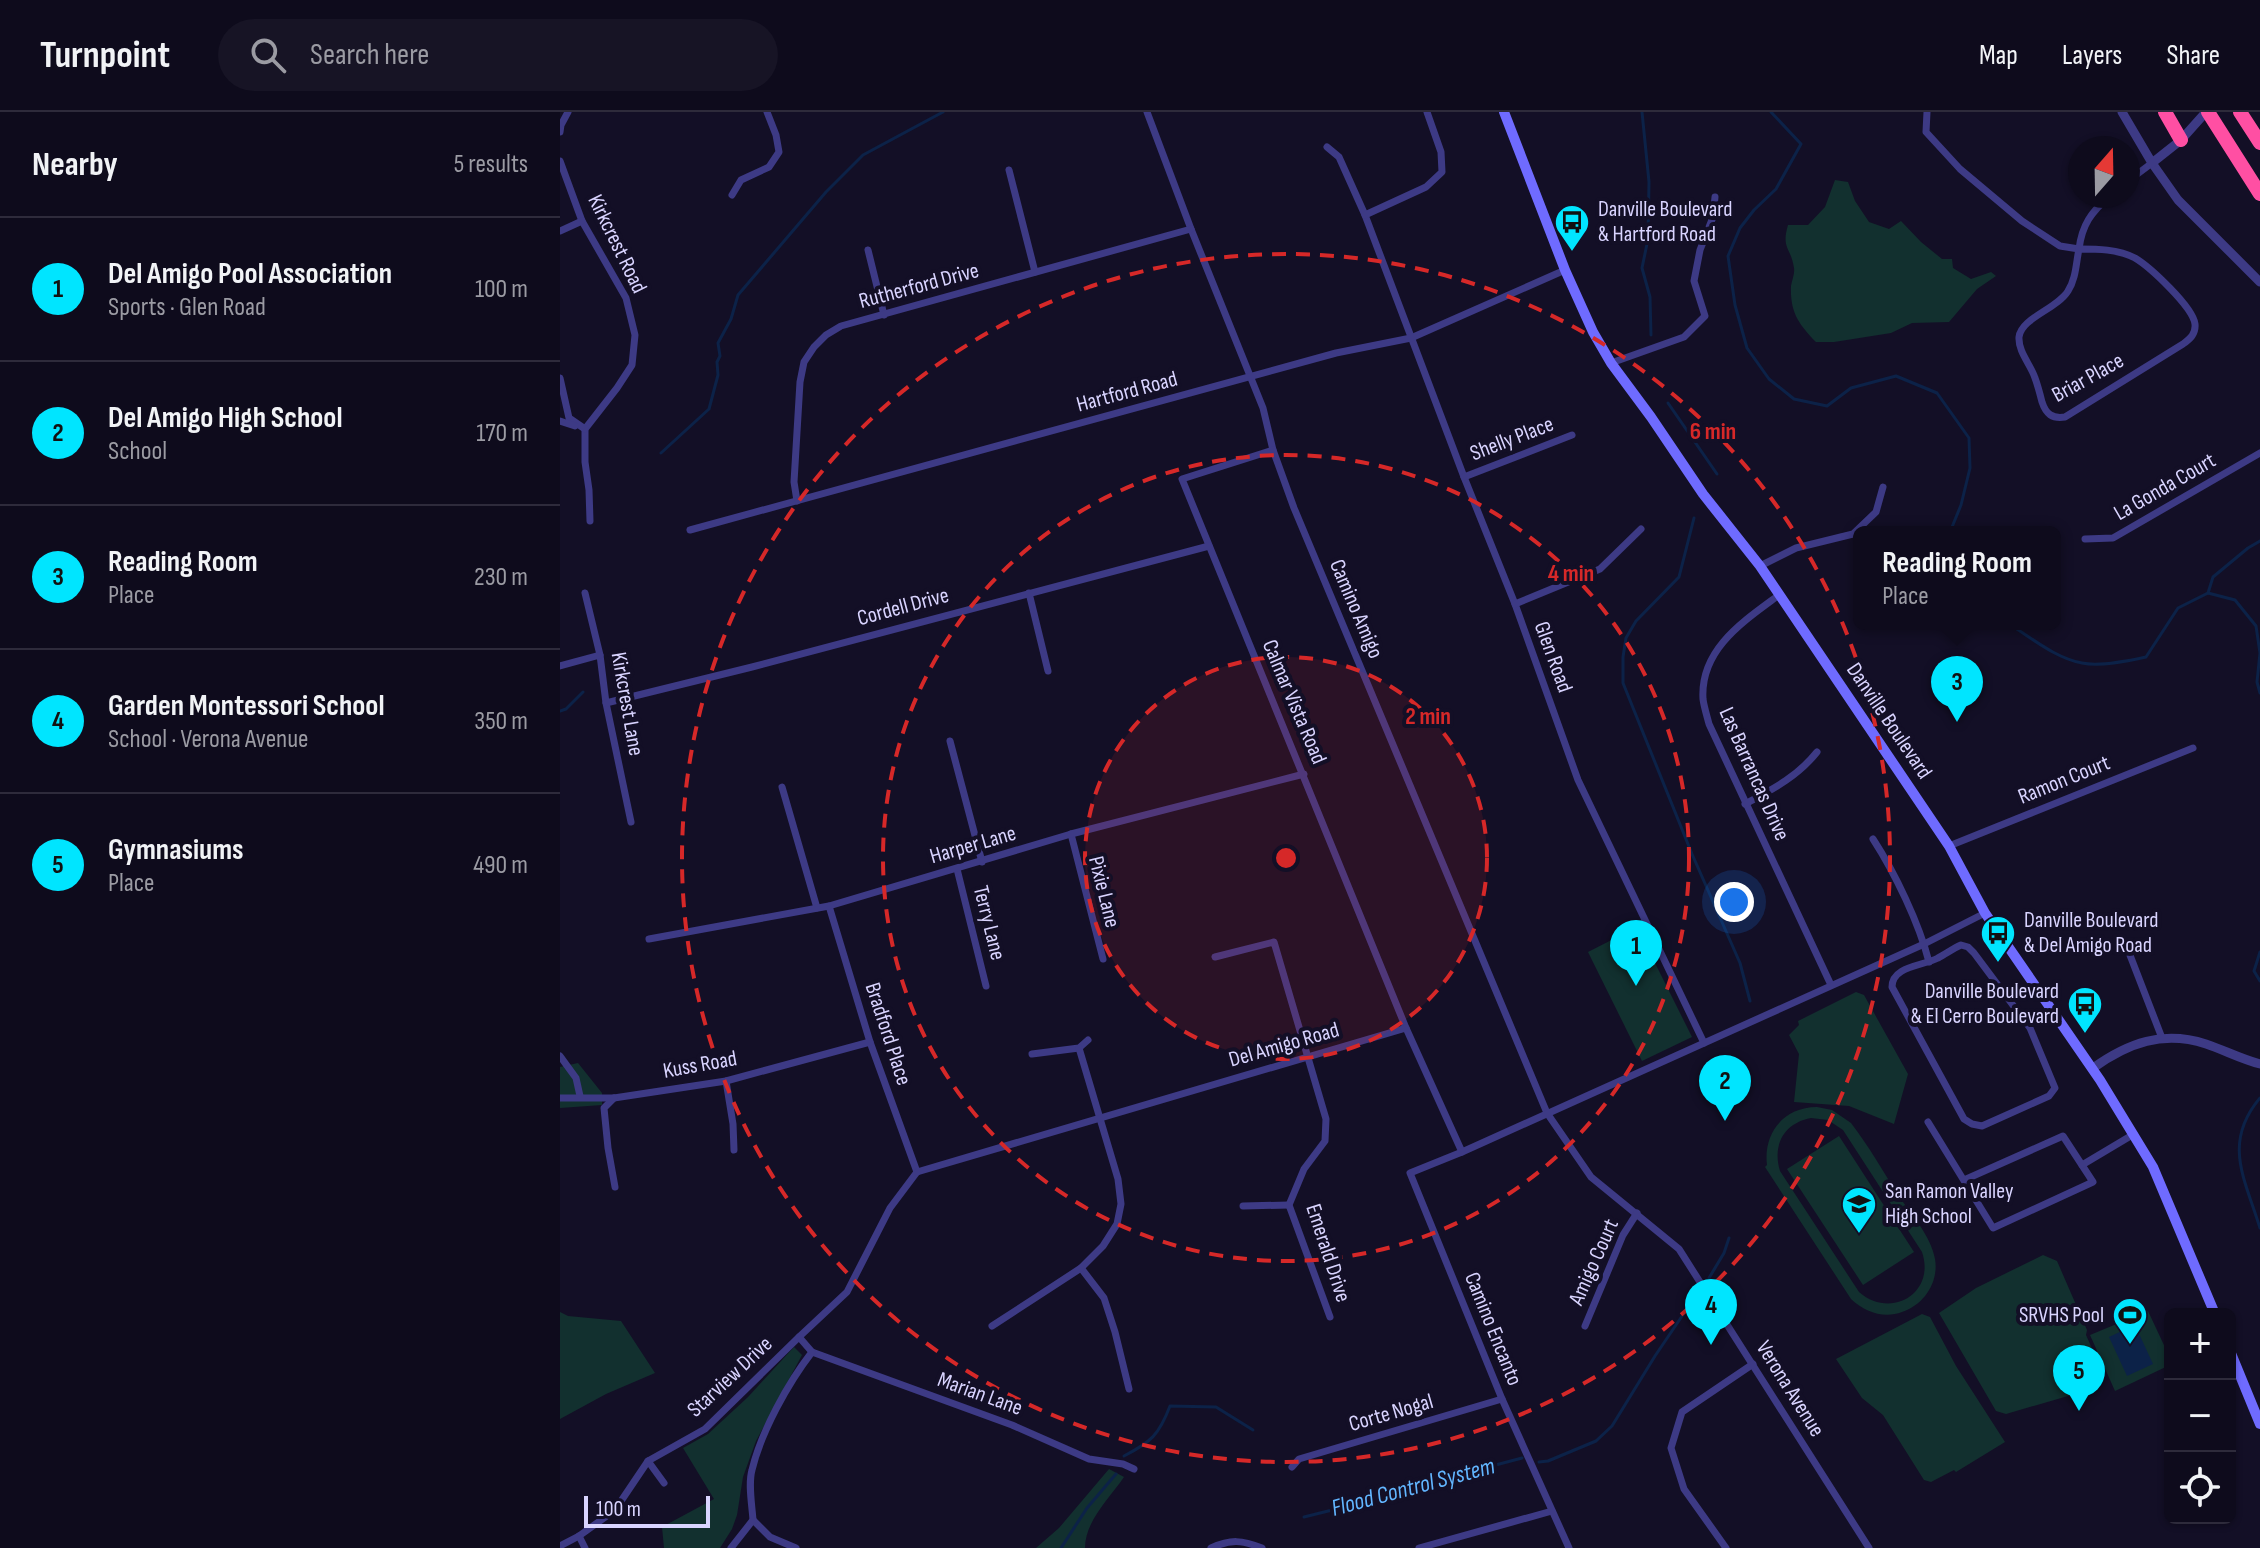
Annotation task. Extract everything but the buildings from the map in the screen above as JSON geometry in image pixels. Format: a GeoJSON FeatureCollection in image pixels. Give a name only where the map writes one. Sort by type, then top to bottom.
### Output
{"type":"FeatureCollection","features":[{"type":"Feature","properties":{"kind":"highway"},"geometry":{"type":"LineString","coordinates":[[2165,112],[2181,140]]}},
{"type":"Feature","properties":{"kind":"highway"},"geometry":{"type":"LineString","coordinates":[[2207,112],[2260,194]]}},
{"type":"Feature","properties":{"kind":"highway"},"geometry":{"type":"LineString","coordinates":[[2240,112],[2260,143]]}},
{"type":"Feature","properties":{"kind":"main road","name":"Danville Boulevard"},"geometry":{"type":"LineString","coordinates":[[1504,112],[1565,270],[1611,363],[1703,494],[1760,566],[1949,846],[1985,913],[2093,1068],[2134,1134],[2166,1195],[2213,1308]]}},
{"type":"Feature","properties":{"kind":"main road"},"geometry":{"type":"LineString","coordinates":[[2236,1366],[2260,1424]]}},
{"type":"Feature","properties":{"kind":"street"},"geometry":{"type":"LineString","coordinates":[[560,131],[568,112]]}},
{"type":"Feature","properties":{"kind":"street"},"geometry":{"type":"LineString","coordinates":[[732,195],[741,180],[769,167],[779,152],[767,112]]}},
{"type":"Feature","properties":{"kind":"street","name":"Camino Amigo"},"geometry":{"type":"LineString","coordinates":[[1147,112],[1263,408],[1273,450],[1294,508],[1547,1113]]}},
{"type":"Feature","properties":{"kind":"street"},"geometry":{"type":"LineString","coordinates":[[1365,215],[1426,187],[1442,172],[1441,152],[1427,112]]}},
{"type":"Feature","properties":{"kind":"street"},"geometry":{"type":"LineString","coordinates":[[1927,112],[1926,132],[1960,169],[2022,221],[2060,246],[2079,249],[2081,232],[2096,208]]}},
{"type":"Feature","properties":{"kind":"street"},"geometry":{"type":"LineString","coordinates":[[2122,112],[2178,200],[2260,282]]}},
{"type":"Feature","properties":{"kind":"street"},"geometry":{"type":"LineString","coordinates":[[2140,172],[2181,140],[2207,112]]}},
{"type":"Feature","properties":{"kind":"street","name":"Glen Road"},"geometry":{"type":"LineString","coordinates":[[1327,147],[1339,157],[1365,215],[1515,604],[1578,780],[1704,1043]]}},
{"type":"Feature","properties":{"kind":"street","name":"Kirkcrest Road"},"geometry":{"type":"LineString","coordinates":[[560,161],[582,221],[626,298],[635,335],[632,365],[585,429]]}},
{"type":"Feature","properties":{"kind":"street"},"geometry":{"type":"LineString","coordinates":[[1009,170],[1035,272]]}},
{"type":"Feature","properties":{"kind":"street"},"geometry":{"type":"LineString","coordinates":[[1611,363],[1684,337],[1705,316],[1694,281],[1700,250],[1713,217],[1715,197]]}},
{"type":"Feature","properties":{"kind":"street"},"geometry":{"type":"LineString","coordinates":[[560,231],[582,221]]}},
{"type":"Feature","properties":{"kind":"street","name":"Rutherford Drive"},"geometry":{"type":"LineString","coordinates":[[797,501],[794,482],[800,382],[804,362],[826,335],[841,326],[1191,229]]}},
{"type":"Feature","properties":{"kind":"street","name":"Briar Place"},"geometry":{"type":"LineString","coordinates":[[2079,249],[2118,252],[2136,259],[2191,312],[2195,329],[2191,339],[2057,419],[2049,415],[2044,407],[2035,377],[2021,349],[2019,336],[2025,325],[2060,301],[2069,290],[2079,249]]}},
{"type":"Feature","properties":{"kind":"street"},"geometry":{"type":"LineString","coordinates":[[868,250],[884,315]]}},
{"type":"Feature","properties":{"kind":"street","name":"Hartford Road"},"geometry":{"type":"LineString","coordinates":[[690,530],[1336,353],[1411,338],[1565,270]]}},
{"type":"Feature","properties":{"kind":"street"},"geometry":{"type":"LineString","coordinates":[[560,378],[569,418],[585,429]]}},
{"type":"Feature","properties":{"kind":"street"},"geometry":{"type":"LineString","coordinates":[[560,421],[585,429]]}},
{"type":"Feature","properties":{"kind":"street"},"geometry":{"type":"LineString","coordinates":[[585,429],[590,521]]}},
{"type":"Feature","properties":{"kind":"street","name":"Shelly Place"},"geometry":{"type":"LineString","coordinates":[[1464,477],[1572,435]]}},
{"type":"Feature","properties":{"kind":"street","name":"Calmar Vista Road"},"geometry":{"type":"LineString","coordinates":[[1273,450],[1182,479],[1406,1028]]}},
{"type":"Feature","properties":{"kind":"street","name":"La Gonda Court"},"geometry":{"type":"LineString","coordinates":[[2085,539],[2113,538],[2260,453]]}},
{"type":"Feature","properties":{"kind":"street"},"geometry":{"type":"LineString","coordinates":[[1861,526],[1876,512],[1883,487]]}},
{"type":"Feature","properties":{"kind":"street"},"geometry":{"type":"LineString","coordinates":[[1515,604],[1600,569],[1641,529]]}},
{"type":"Feature","properties":{"kind":"street"},"geometry":{"type":"LineString","coordinates":[[1760,566],[1796,548],[1853,534]]}},
{"type":"Feature","properties":{"kind":"street","name":"Cordell Drive"},"geometry":{"type":"LineString","coordinates":[[606,703],[1209,546]]}},
{"type":"Feature","properties":{"kind":"street","name":"Kirkcrest Lane"},"geometry":{"type":"LineString","coordinates":[[585,593],[600,655],[606,703],[631,822]]}},
{"type":"Feature","properties":{"kind":"street"},"geometry":{"type":"LineString","coordinates":[[1029,593],[1048,671]]}},
{"type":"Feature","properties":{"kind":"street","name":"Las Barrancas Drive"},"geometry":{"type":"LineString","coordinates":[[1779,595],[1737,627],[1713,655],[1703,699],[1709,724],[1831,985]]}},
{"type":"Feature","properties":{"kind":"street"},"geometry":{"type":"LineString","coordinates":[[560,666],[600,655]]}},
{"type":"Feature","properties":{"kind":"street"},"geometry":{"type":"LineString","coordinates":[[950,741],[982,862]]}},
{"type":"Feature","properties":{"kind":"street","name":"Ramon Court"},"geometry":{"type":"LineString","coordinates":[[1949,846],[2193,748]]}},
{"type":"Feature","properties":{"kind":"street"},"geometry":{"type":"LineString","coordinates":[[1745,804],[1805,768],[1817,752]]}},
{"type":"Feature","properties":{"kind":"street","name":"Harper Lane"},"geometry":{"type":"LineString","coordinates":[[649,939],[829,906],[1071,834],[1304,774]]}},
{"type":"Feature","properties":{"kind":"street"},"geometry":{"type":"LineString","coordinates":[[782,787],[817,908]]}},
{"type":"Feature","properties":{"kind":"street","name":"Pixie Lane"},"geometry":{"type":"LineString","coordinates":[[1071,834],[1103,959]]}},
{"type":"Feature","properties":{"kind":"street"},"geometry":{"type":"LineString","coordinates":[[1873,839],[1887,861],[1929,962]]}},
{"type":"Feature","properties":{"kind":"street","name":"Terry Lane"},"geometry":{"type":"LineString","coordinates":[[957,869],[986,986]]}},
{"type":"Feature","properties":{"kind":"street","name":"Bradford Place"},"geometry":{"type":"LineString","coordinates":[[829,906],[870,1042],[917,1172]]}},
{"type":"Feature","properties":{"kind":"street"},"geometry":{"type":"LineString","coordinates":[[1406,1028],[1462,1152],[1924,944],[1985,913]]}},
{"type":"Feature","properties":{"kind":"street","name":"Emerald Drive"},"geometry":{"type":"LineString","coordinates":[[1215,957],[1274,942],[1326,1119],[1325,1141],[1304,1169],[1289,1205],[1330,1317]]}},
{"type":"Feature","properties":{"kind":"street"},"geometry":{"type":"LineString","coordinates":[[1961,945],[1974,953],[2030,1028],[2055,1084],[2049,1096],[1982,1126],[1964,1119],[1892,987],[1897,975],[1929,962],[1961,945]]}},
{"type":"Feature","properties":{"kind":"street"},"geometry":{"type":"LineString","coordinates":[[2128,950],[2162,1038]]}},
{"type":"Feature","properties":{"kind":"street","name":"Del Amigo Road"},"geometry":{"type":"LineString","coordinates":[[917,1172],[1406,1028]]}},
{"type":"Feature","properties":{"kind":"street"},"geometry":{"type":"LineString","coordinates":[[2093,1068],[2134,1044],[2162,1038],[2194,1040],[2260,1064]]}},
{"type":"Feature","properties":{"kind":"street"},"geometry":{"type":"LineString","coordinates":[[1032,1054],[1079,1048],[1088,1040]]}},
{"type":"Feature","properties":{"kind":"street","name":"Kuss Road"},"geometry":{"type":"LineString","coordinates":[[560,1098],[614,1098],[726,1081],[870,1042]]}},
{"type":"Feature","properties":{"kind":"street"},"geometry":{"type":"LineString","coordinates":[[992,1326],[1081,1268],[1103,1246],[1117,1224],[1121,1204],[1118,1179],[1079,1048]]}},
{"type":"Feature","properties":{"kind":"street"},"geometry":{"type":"LineString","coordinates":[[560,1056],[576,1078],[580,1096]]}},
{"type":"Feature","properties":{"kind":"street"},"geometry":{"type":"LineString","coordinates":[[726,1081],[734,1150]]}},
{"type":"Feature","properties":{"kind":"street"},"geometry":{"type":"LineString","coordinates":[[614,1098],[604,1108],[615,1187]]}},
{"type":"Feature","properties":{"kind":"street","name":"Verona Avenue"},"geometry":{"type":"LineString","coordinates":[[1547,1113],[1591,1177],[1679,1249],[1869,1548]]}},
{"type":"Feature","properties":{"kind":"street"},"geometry":{"type":"LineString","coordinates":[[1928,1122],[1993,1228],[2093,1182],[2063,1136],[1964,1180]]}},
{"type":"Feature","properties":{"kind":"street"},"geometry":{"type":"LineString","coordinates":[[2082,1165],[2134,1134]]}},
{"type":"Feature","properties":{"kind":"street","name":"Camino Encanto"},"geometry":{"type":"LineString","coordinates":[[1462,1152],[1410,1173],[1502,1399],[1569,1548]]}},
{"type":"Feature","properties":{"kind":"street"},"geometry":{"type":"LineString","coordinates":[[731,1548],[753,1520],[751,1472],[771,1419],[796,1373],[812,1352],[799,1337],[847,1292],[890,1208],[917,1172]]}},
{"type":"Feature","properties":{"kind":"street"},"geometry":{"type":"LineString","coordinates":[[1243,1206],[1289,1205]]}},
{"type":"Feature","properties":{"kind":"street","name":"Amigo Court"},"geometry":{"type":"LineString","coordinates":[[1585,1326],[1623,1235],[1637,1213]]}},
{"type":"Feature","properties":{"kind":"street"},"geometry":{"type":"LineString","coordinates":[[1081,1268],[1104,1298],[1129,1389]]}},
{"type":"Feature","properties":{"kind":"street","name":"Starview Drive"},"geometry":{"type":"LineString","coordinates":[[560,1546],[615,1510],[648,1461],[705,1429],[799,1337]]}},
{"type":"Feature","properties":{"kind":"street","name":"Marian Lane"},"geometry":{"type":"LineString","coordinates":[[812,1352],[1012,1425],[1089,1459],[1128,1465],[1134,1469]]}},
{"type":"Feature","properties":{"kind":"street"},"geometry":{"type":"LineString","coordinates":[[1726,1548],[1684,1489],[1671,1448],[1682,1412],[1753,1364]]}},
{"type":"Feature","properties":{"kind":"street","name":"Corte Nogal"},"geometry":{"type":"LineString","coordinates":[[1292,1467],[1299,1459],[1502,1399]]}},
{"type":"Feature","properties":{"kind":"street"},"geometry":{"type":"LineString","coordinates":[[648,1461],[664,1483]]}},
{"type":"Feature","properties":{"kind":"street"},"geometry":{"type":"LineString","coordinates":[[1419,1548],[1552,1511]]}},
{"type":"Feature","properties":{"kind":"street"},"geometry":{"type":"LineString","coordinates":[[753,1520],[770,1537],[796,1548]]}},
{"type":"Feature","properties":{"kind":"street"},"geometry":{"type":"LineString","coordinates":[[579,1536],[585,1548]]}},
{"type":"Feature","properties":{"kind":"street"},"geometry":{"type":"LineString","coordinates":[[1211,1548],[1226,1541],[1250,1543],[1262,1548]]}},
{"type":"Feature","properties":{"kind":"green space"},"geometry":{"type":"Polygon","coordinates":[[[1835,180],[1848,182],[1855,201],[1869,222],[1889,229],[1901,221],[1921,242],[1942,259],[1952,259],[1953,268],[1971,279],[1991,272],[1996,276],[1977,289],[1949,322],[1912,323],[1891,333],[1816,342],[1794,311],[1791,286],[1794,270],[1786,233],[1788,225],[1808,225],[1825,207],[1835,180]]]}},
{"type":"Feature","properties":{"kind":"green space"},"geometry":{"type":"Polygon","coordinates":[[[1637,927],[1692,1037],[1642,1061],[1588,952],[1637,927]]]}},
{"type":"Feature","properties":{"kind":"green space"},"geometry":{"type":"Polygon","coordinates":[[[1856,992],[1864,995],[1908,1074],[1894,1124],[1849,1106],[1794,1102],[1799,1054],[1789,1035],[1799,1025],[1798,1021],[1856,992]]]}},
{"type":"Feature","properties":{"kind":"green space"},"geometry":{"type":"Polygon","coordinates":[[[578,1063],[602,1093],[602,1105],[560,1108],[560,1067],[578,1063]]]}},
{"type":"Feature","properties":{"kind":"green space"},"geometry":{"type":"Polygon","coordinates":[[[1805,1108],[1832,1110],[1851,1123],[1929,1242],[1935,1259],[1935,1276],[1928,1292],[1910,1309],[1882,1314],[1862,1308],[1851,1299],[1765,1167],[1768,1142],[1778,1124],[1805,1108]],[[1811,1118],[1787,1130],[1779,1144],[1780,1171],[1859,1292],[1871,1300],[1884,1303],[1908,1298],[1923,1279],[1925,1267],[1922,1252],[1843,1130],[1828,1120],[1811,1118]]]}},
{"type":"Feature","properties":{"kind":"green space"},"geometry":{"type":"Polygon","coordinates":[[[1839,1136],[1914,1252],[1863,1285],[1787,1169],[1839,1136]]]}},
{"type":"Feature","properties":{"kind":"green space"},"geometry":{"type":"Polygon","coordinates":[[[2043,1255],[2057,1261],[2103,1373],[2101,1382],[2068,1396],[2006,1414],[1996,1411],[1939,1313],[1976,1288],[2043,1255]]]}},
{"type":"Feature","properties":{"kind":"green space","name":"SRVHS Pool"},"geometry":{"type":"Polygon","coordinates":[[[2148,1311],[2164,1345],[2164,1368],[2115,1391],[2090,1335],[2148,1311]]]}},
{"type":"Feature","properties":{"kind":"green space"},"geometry":{"type":"Polygon","coordinates":[[[560,1312],[568,1316],[621,1321],[655,1373],[606,1394],[560,1419],[560,1312]]]}},
{"type":"Feature","properties":{"kind":"green space"},"geometry":{"type":"Polygon","coordinates":[[[1922,1314],[1930,1317],[1956,1366],[2005,1442],[1956,1472],[1954,1470],[1931,1482],[1924,1480],[1883,1415],[1862,1398],[1836,1359],[1922,1314]]]}},
{"type":"Feature","properties":{"kind":"green space"},"geometry":{"type":"Polygon","coordinates":[[[794,1347],[802,1355],[756,1441],[743,1477],[737,1515],[720,1548],[664,1548],[662,1527],[714,1499],[683,1448],[708,1434],[748,1397],[794,1347]]]}},
{"type":"Feature","properties":{"kind":"green space"},"geometry":{"type":"Polygon","coordinates":[[[1109,1469],[1124,1477],[1093,1519],[1085,1548],[1036,1548],[1059,1528],[1109,1469]]]}},
{"type":"Feature","properties":{"kind":"water"},"geometry":{"type":"Polygon","coordinates":[[[2135,1325],[2153,1364],[2127,1376],[2109,1337],[2135,1325]]]}},
{"type":"Feature","properties":{"kind":"waterway"},"geometry":{"type":"LineString","coordinates":[[661,453],[709,409],[718,375],[718,343],[731,319],[738,295],[826,192],[863,155],[943,112]]}},
{"type":"Feature","properties":{"kind":"waterway"},"geometry":{"type":"LineString","coordinates":[[1642,112],[1649,182],[1648,239],[1642,268],[1650,297],[1651,335]]}},
{"type":"Feature","properties":{"kind":"waterway"},"geometry":{"type":"LineString","coordinates":[[1771,112],[1801,144],[1776,189],[1740,228],[1728,256],[1735,305],[1747,348],[1769,379],[1794,399],[1827,406],[1851,388],[1896,376],[1937,393],[1969,438],[1970,468],[1952,526]]}},
{"type":"Feature","properties":{"kind":"waterway"},"geometry":{"type":"LineString","coordinates":[[1668,403],[1717,474]]}},
{"type":"Feature","properties":{"kind":"waterway"},"geometry":{"type":"LineString","coordinates":[[1694,518],[1679,577],[1636,621],[1626,638],[1623,683],[1740,963],[1750,1001]]}},
{"type":"Feature","properties":{"kind":"waterway"},"geometry":{"type":"LineString","coordinates":[[2208,593],[2213,577],[2260,541]]}},
{"type":"Feature","properties":{"kind":"waterway"},"geometry":{"type":"LineString","coordinates":[[2018,630],[2062,657],[2089,664],[2123,662],[2146,657],[2178,608],[2208,593],[2235,600],[2256,626],[2260,693]]}},
{"type":"Feature","properties":{"kind":"waterway"},"geometry":{"type":"LineString","coordinates":[[560,711],[583,692]]}},
{"type":"Feature","properties":{"kind":"waterway"},"geometry":{"type":"LineString","coordinates":[[2260,952],[2254,971],[2260,981]]}},
{"type":"Feature","properties":{"kind":"waterway"},"geometry":{"type":"LineString","coordinates":[[2260,1098],[2248,1114],[2239,1146],[2243,1177],[2260,1228]]}},
{"type":"Feature","properties":{"kind":"waterway","name":"Flood Control System"},"geometry":{"type":"LineString","coordinates":[[1709,1278],[1729,1238]]}},
{"type":"Feature","properties":{"kind":"waterway","name":"Flood Control System"},"geometry":{"type":"LineString","coordinates":[[1539,1462],[1596,1441],[1612,1426],[1697,1294]]}},
{"type":"Feature","properties":{"kind":"waterway"},"geometry":{"type":"LineString","coordinates":[[1124,1456],[1153,1437],[1170,1406],[1216,1407],[1253,1430]]}},
{"type":"Feature","properties":{"kind":"waterway","name":"Flood Control System"},"geometry":{"type":"LineString","coordinates":[[1304,1517],[1433,1485],[1522,1458]]}},
{"type":"Feature","properties":{"kind":"waterway"},"geometry":{"type":"LineString","coordinates":[[1061,1548],[1087,1508],[1116,1474]]}},
{"type":"Feature","properties":{"kind":"place","name":"Danville Boulevard & Hartford Road"},"geometry":{"type":"Point","coordinates":[1572,253]}},
{"type":"Feature","properties":{"kind":"place","name":"Reading Room"},"geometry":{"type":"Point","coordinates":[1957,722]}},
{"type":"Feature","properties":{"kind":"place","name":"Danville Boulevard & Del Amigo Road"},"geometry":{"type":"Point","coordinates":[1998,964]}},
{"type":"Feature","properties":{"kind":"place","name":"Del Amigo Pool Association"},"geometry":{"type":"Point","coordinates":[1636,986]}},
{"type":"Feature","properties":{"kind":"place","name":"Danville Boulevard & El Cerro Boulevard"},"geometry":{"type":"Point","coordinates":[2085,1035]}},
{"type":"Feature","properties":{"kind":"place","name":"Del Amigo High School"},"geometry":{"type":"Point","coordinates":[1725,1121]}},
{"type":"Feature","properties":{"kind":"place","name":"San Ramon Valley High School"},"geometry":{"type":"Point","coordinates":[1859,1235]}},
{"type":"Feature","properties":{"kind":"place","name":"Garden Montessori School"},"geometry":{"type":"Point","coordinates":[1711,1345]}},
{"type":"Feature","properties":{"kind":"place","name":"SRVHS Pool"},"geometry":{"type":"Point","coordinates":[2130,1346]}},
{"type":"Feature","properties":{"kind":"place","name":"Gymnasiums"},"geometry":{"type":"Point","coordinates":[2079,1411]}}]}
